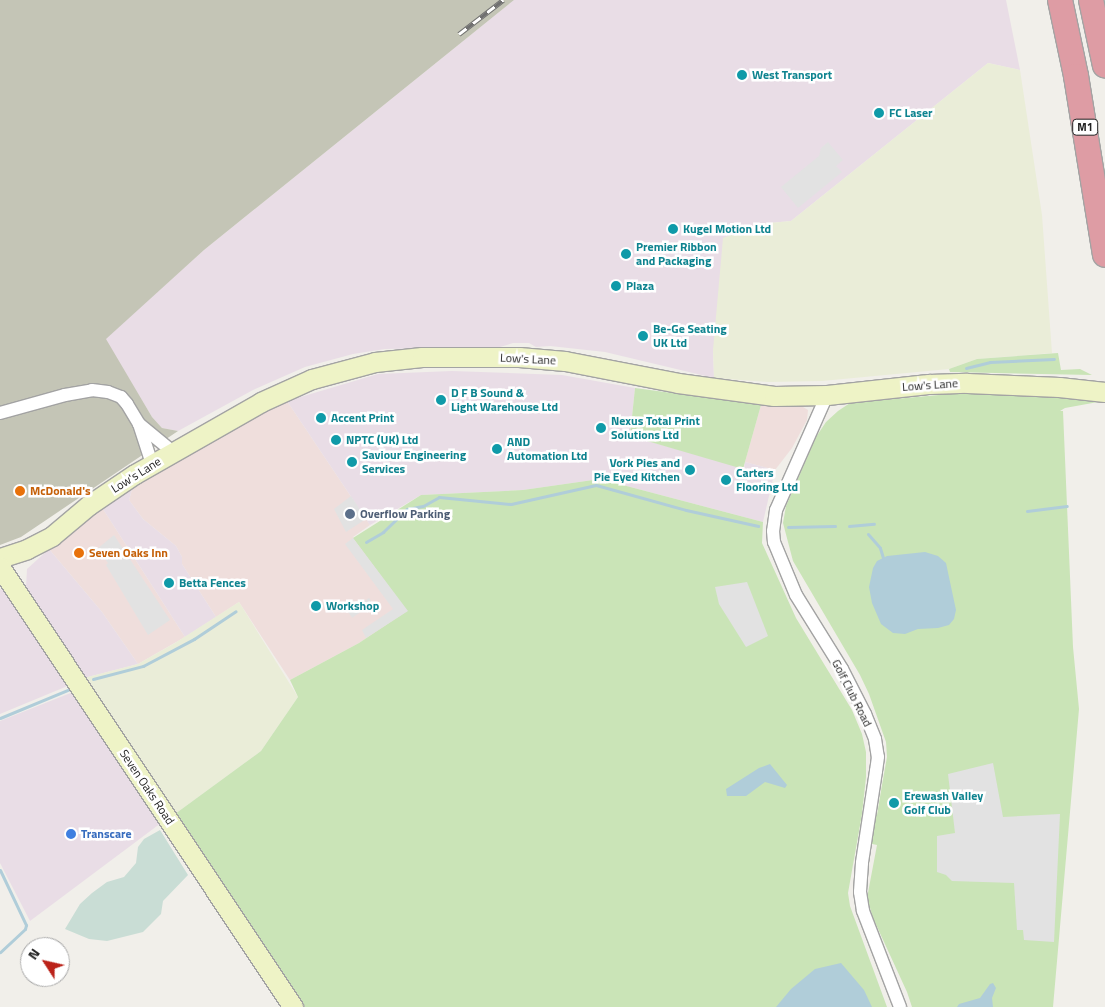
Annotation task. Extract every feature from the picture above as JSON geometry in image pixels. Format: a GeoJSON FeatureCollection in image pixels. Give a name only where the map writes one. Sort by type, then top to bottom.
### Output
{"type":"FeatureCollection","features":[{"type":"Feature","properties":{"kind":"highway","name":"M1"},"geometry":{"type":"LineString","coordinates":[[1060,0],[1080,94],[1105,255]]}},
{"type":"Feature","properties":{"kind":"highway"},"geometry":{"type":"LineString","coordinates":[[1090,0],[1105,66]]}},
{"type":"Feature","properties":{"kind":"street","name":"Low's Lane"},"geometry":{"type":"LineString","coordinates":[[0,558],[27,549],[52,536],[89,505],[152,464],[260,402],[292,386],[344,369],[375,362],[415,358],[519,357],[565,361],[719,390],[774,396],[827,395],[929,384],[967,383],[1059,387],[1105,392]]}},
{"type":"Feature","properties":{"kind":"street"},"geometry":{"type":"LineString","coordinates":[[0,413],[65,395],[100,390],[121,397],[138,424],[152,464]]}},
{"type":"Feature","properties":{"kind":"street","name":"Golf Club Road"},"geometry":{"type":"LineString","coordinates":[[827,395],[776,510],[773,531],[774,542],[796,595],[842,669],[865,714],[875,739],[878,757],[862,863],[860,892],[863,911],[900,1007]]}},
{"type":"Feature","properties":{"kind":"street"},"geometry":{"type":"LineString","coordinates":[[138,424],[173,452]]}},
{"type":"Feature","properties":{"kind":"street","name":"Seven Oaks Road"},"geometry":{"type":"LineString","coordinates":[[0,567],[293,1007]]}},
{"type":"Feature","properties":{"kind":"shaded area"},"geometry":{"type":"Polygon","coordinates":[[[0,0],[514,0],[204,250],[106,339],[152,417],[162,428],[178,431],[21,537],[0,545],[0,0]]]}},
{"type":"Feature","properties":{"kind":"shaded area"},"geometry":{"type":"Polygon","coordinates":[[[514,0],[1006,0],[1020,70],[988,63],[791,221],[759,224],[713,350],[714,378],[605,352],[550,346],[536,347],[529,343],[513,343],[500,347],[385,349],[353,354],[305,367],[253,390],[178,431],[162,428],[152,417],[105,339],[204,250],[514,0]]]}},
{"type":"Feature","properties":{"kind":"shaded area"},"geometry":{"type":"Polygon","coordinates":[[[828,142],[843,160],[836,166],[842,172],[798,208],[781,187],[819,156],[821,148],[828,142]]]}},
{"type":"Feature","properties":{"kind":"shaded area"},"geometry":{"type":"Polygon","coordinates":[[[452,371],[562,375],[635,388],[630,436],[744,468],[745,462],[775,470],[763,522],[600,479],[523,490],[421,495],[370,525],[287,401],[378,374],[452,371]]]}},
{"type":"Feature","properties":{"kind":"shaded area"},"geometry":{"type":"Polygon","coordinates":[[[287,401],[370,525],[353,537],[408,611],[359,643],[290,680],[239,602],[216,617],[182,564],[182,557],[176,546],[143,519],[129,500],[133,486],[259,414],[287,401]]]}},
{"type":"Feature","properties":{"kind":"shaded area"},"geometry":{"type":"Polygon","coordinates":[[[761,405],[803,407],[808,410],[807,420],[792,448],[775,470],[745,462],[761,405]]]}},
{"type":"Feature","properties":{"kind":"shaded area"},"geometry":{"type":"Polygon","coordinates":[[[133,486],[129,500],[143,519],[176,546],[182,557],[182,564],[216,617],[185,637],[103,509],[133,486]]]}},
{"type":"Feature","properties":{"kind":"shaded area","name":"Overflow Parking"},"geometry":{"type":"Polygon","coordinates":[[[351,496],[366,519],[346,532],[334,509],[351,496]]]}},
{"type":"Feature","properties":{"kind":"shaded area"},"geometry":{"type":"Polygon","coordinates":[[[103,509],[185,637],[138,664],[102,612],[49,549],[81,522],[103,509]]]}},
{"type":"Feature","properties":{"kind":"shaded area"},"geometry":{"type":"Polygon","coordinates":[[[114,535],[170,620],[148,635],[106,565],[108,563],[97,549],[114,535]]]}},
{"type":"Feature","properties":{"kind":"shaded area"},"geometry":{"type":"Polygon","coordinates":[[[353,538],[408,611],[366,638],[362,630],[393,609],[345,544],[353,538]]]}},
{"type":"Feature","properties":{"kind":"shaded area"},"geometry":{"type":"Polygon","coordinates":[[[49,549],[102,612],[138,664],[84,678],[26,588],[27,569],[49,549]]]}},
{"type":"Feature","properties":{"kind":"shaded area"},"geometry":{"type":"Polygon","coordinates":[[[747,582],[768,636],[746,647],[719,604],[715,587],[747,582]]]}},
{"type":"Feature","properties":{"kind":"shaded area"},"geometry":{"type":"Polygon","coordinates":[[[0,589],[8,592],[70,685],[0,714],[0,589]]]}},
{"type":"Feature","properties":{"kind":"shaded area"},"geometry":{"type":"Polygon","coordinates":[[[369,598],[373,604],[352,618],[348,612],[369,598]]]}},
{"type":"Feature","properties":{"kind":"shaded area"},"geometry":{"type":"Polygon","coordinates":[[[73,692],[161,823],[30,921],[0,863],[0,721],[73,692]]]}},
{"type":"Feature","properties":{"kind":"shaded area"},"geometry":{"type":"Polygon","coordinates":[[[993,763],[1003,817],[1060,814],[1054,942],[1024,940],[1023,930],[1017,930],[1014,883],[952,881],[946,875],[937,872],[937,836],[955,833],[948,774],[993,763]]]}},
{"type":"Feature","properties":{"kind":"green space"},"geometry":{"type":"Polygon","coordinates":[[[988,63],[1020,70],[1042,215],[1052,353],[977,359],[949,369],[822,381],[768,382],[714,378],[713,350],[723,238],[759,224],[791,221],[988,63]]]}},
{"type":"Feature","properties":{"kind":"green space"},"geometry":{"type":"Polygon","coordinates":[[[1058,353],[1061,370],[1080,369],[1092,375],[950,372],[949,369],[977,359],[1058,353]]]}},
{"type":"Feature","properties":{"kind":"green space"},"geometry":{"type":"Polygon","coordinates":[[[635,388],[761,405],[743,469],[630,436],[635,388]]]}},
{"type":"Feature","properties":{"kind":"green space"},"geometry":{"type":"Polygon","coordinates":[[[941,391],[1098,397],[1098,402],[1065,408],[1060,411],[1063,411],[1073,647],[1079,709],[1053,1007],[912,1007],[873,918],[867,898],[877,845],[868,843],[873,815],[877,815],[887,757],[886,742],[869,694],[860,675],[793,561],[783,523],[786,506],[816,437],[826,422],[838,411],[850,403],[939,395],[941,391]]]}},
{"type":"Feature","properties":{"kind":"green space"},"geometry":{"type":"Polygon","coordinates":[[[600,479],[763,522],[762,543],[796,618],[852,710],[862,734],[866,752],[866,777],[862,814],[848,893],[850,906],[887,1007],[303,1007],[175,814],[261,751],[298,697],[290,680],[359,643],[407,611],[353,538],[421,495],[523,490],[600,479]]]}},
{"type":"Feature","properties":{"kind":"green space"},"geometry":{"type":"Polygon","coordinates":[[[239,602],[298,697],[261,751],[175,814],[84,678],[138,664],[239,602]]]}},
{"type":"Feature","properties":{"kind":"green space"},"geometry":{"type":"Polygon","coordinates":[[[160,830],[188,875],[163,901],[161,914],[143,932],[107,941],[89,939],[65,929],[80,904],[92,893],[107,882],[124,877],[136,863],[138,847],[144,839],[160,830]]]}},
{"type":"Feature","properties":{"kind":"water"},"geometry":{"type":"Polygon","coordinates":[[[925,552],[938,556],[946,563],[956,610],[954,619],[949,625],[938,628],[918,629],[905,634],[893,633],[881,624],[872,603],[869,587],[873,568],[877,561],[887,556],[925,552]]]}},
{"type":"Feature","properties":{"kind":"water"},"geometry":{"type":"Polygon","coordinates":[[[770,764],[787,785],[785,788],[765,782],[746,796],[727,796],[726,789],[759,768],[770,764]]]}},
{"type":"Feature","properties":{"kind":"water"},"geometry":{"type":"Polygon","coordinates":[[[841,963],[864,990],[872,1007],[776,1007],[791,989],[815,969],[841,963]]]}},
{"type":"Feature","properties":{"kind":"water"},"geometry":{"type":"Polygon","coordinates":[[[993,983],[996,988],[992,998],[993,1007],[957,1007],[959,1004],[980,998],[990,984],[993,983]]]}},
{"type":"Feature","properties":{"kind":"waterway"},"geometry":{"type":"LineString","coordinates":[[966,368],[990,362],[1054,359]]}},
{"type":"Feature","properties":{"kind":"waterway"},"geometry":{"type":"LineString","coordinates":[[366,542],[383,532],[407,509],[423,506],[439,497],[511,504],[596,485],[686,510],[758,526]]}},
{"type":"Feature","properties":{"kind":"waterway"},"geometry":{"type":"LineString","coordinates":[[1027,511],[1067,506]]}},
{"type":"Feature","properties":{"kind":"waterway"},"geometry":{"type":"LineString","coordinates":[[849,526],[874,524]]}},
{"type":"Feature","properties":{"kind":"waterway"},"geometry":{"type":"LineString","coordinates":[[788,527],[835,526]]}},
{"type":"Feature","properties":{"kind":"waterway"},"geometry":{"type":"LineString","coordinates":[[868,534],[880,548],[883,558]]}},
{"type":"Feature","properties":{"kind":"waterway"},"geometry":{"type":"LineString","coordinates":[[93,679],[143,666],[194,639],[236,611]]}},
{"type":"Feature","properties":{"kind":"waterway"},"geometry":{"type":"LineString","coordinates":[[0,718],[70,689]]}},
{"type":"Feature","properties":{"kind":"waterway"},"geometry":{"type":"LineString","coordinates":[[0,870],[26,925],[25,929],[0,952]]}},
{"type":"Feature","properties":{"kind":"railway"},"geometry":{"type":"LineString","coordinates":[[459,34],[503,0]]}},
{"type":"Feature","properties":{"kind":"place","name":"West Transport"},"geometry":{"type":"Point","coordinates":[742,75]}},
{"type":"Feature","properties":{"kind":"place","name":"FC Laser"},"geometry":{"type":"Point","coordinates":[879,113]}},
{"type":"Feature","properties":{"kind":"place","name":"Kugel Motion Ltd"},"geometry":{"type":"Point","coordinates":[673,229]}},
{"type":"Feature","properties":{"kind":"place","name":"Premier Ribbon and Packaging"},"geometry":{"type":"Point","coordinates":[626,254]}},
{"type":"Feature","properties":{"kind":"place","name":"Plaza"},"geometry":{"type":"Point","coordinates":[616,286]}},
{"type":"Feature","properties":{"kind":"place","name":"Be-Ge Seating UK Ltd"},"geometry":{"type":"Point","coordinates":[643,336]}},
{"type":"Feature","properties":{"kind":"place","name":"D F B Sound & Light Warehouse Ltd"},"geometry":{"type":"Point","coordinates":[441,400]}},
{"type":"Feature","properties":{"kind":"place","name":"Accent Print"},"geometry":{"type":"Point","coordinates":[321,418]}},
{"type":"Feature","properties":{"kind":"place","name":"Nexus Total Print Solutions Ltd"},"geometry":{"type":"Point","coordinates":[601,428]}},
{"type":"Feature","properties":{"kind":"place","name":"NPTC (UK) Ltd"},"geometry":{"type":"Point","coordinates":[336,440]}},
{"type":"Feature","properties":{"kind":"place","name":"AND Automation Ltd"},"geometry":{"type":"Point","coordinates":[497,449]}},
{"type":"Feature","properties":{"kind":"place","name":"Saviour Engineering Services"},"geometry":{"type":"Point","coordinates":[352,462]}},
{"type":"Feature","properties":{"kind":"place","name":"Vork Pies and Pie Eyed Kitchen"},"geometry":{"type":"Point","coordinates":[690,470]}},
{"type":"Feature","properties":{"kind":"place","name":"Carters Flooring Ltd"},"geometry":{"type":"Point","coordinates":[726,480]}},
{"type":"Feature","properties":{"kind":"place","name":"McDonald's"},"geometry":{"type":"Point","coordinates":[20,491]}},
{"type":"Feature","properties":{"kind":"place","name":"Overflow Parking"},"geometry":{"type":"Point","coordinates":[350,514]}},
{"type":"Feature","properties":{"kind":"place","name":"Seven Oaks Inn"},"geometry":{"type":"Point","coordinates":[79,553]}},
{"type":"Feature","properties":{"kind":"place","name":"Betta Fences"},"geometry":{"type":"Point","coordinates":[169,583]}},
{"type":"Feature","properties":{"kind":"place","name":"Workshop"},"geometry":{"type":"Point","coordinates":[316,606]}},
{"type":"Feature","properties":{"kind":"place","name":"Erewash Valley Golf Club"},"geometry":{"type":"Point","coordinates":[894,803]}},
{"type":"Feature","properties":{"kind":"place","name":"Transcare"},"geometry":{"type":"Point","coordinates":[71,834]}}]}
